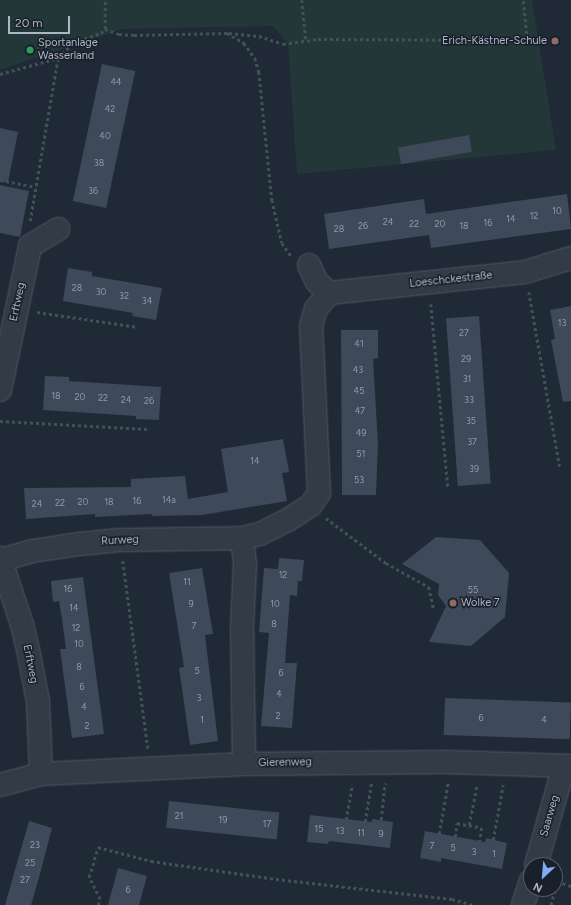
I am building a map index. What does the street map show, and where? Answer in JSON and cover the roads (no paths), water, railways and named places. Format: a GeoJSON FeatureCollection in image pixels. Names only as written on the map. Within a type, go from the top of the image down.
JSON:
{"type":"FeatureCollection","features":[{"type":"Feature","properties":{"kind":"street","name":"Erftweg"},"geometry":{"type":"LineString","coordinates":[[0,390],[30,246],[58,229]]}},
{"type":"Feature","properties":{"kind":"street","name":"Loeschckestraße"},"geometry":{"type":"LineString","coordinates":[[329,293],[526,272],[571,258]]}},
{"type":"Feature","properties":{"kind":"street"},"geometry":{"type":"LineString","coordinates":[[309,265],[317,282],[329,293]]}},
{"type":"Feature","properties":{"kind":"street","name":"Rurweg"},"geometry":{"type":"LineString","coordinates":[[0,559],[33,551],[120,540],[242,538],[275,528],[312,505],[319,493],[312,326],[316,309],[329,293]]}},
{"type":"Feature","properties":{"kind":"street"},"geometry":{"type":"LineString","coordinates":[[242,538],[245,565],[242,628],[244,764]]}},
{"type":"Feature","properties":{"kind":"street","name":"Erftweg"},"geometry":{"type":"LineString","coordinates":[[0,559],[22,624],[38,701],[41,774]]}},
{"type":"Feature","properties":{"kind":"street","name":"Gierenweg"},"geometry":{"type":"LineString","coordinates":[[0,785],[41,774],[244,764],[451,762],[567,766]]}},
{"type":"Feature","properties":{"kind":"street","name":"Saarweg"},"geometry":{"type":"LineString","coordinates":[[539,857],[567,766]]}},
{"type":"Feature","properties":{"kind":"place","name":"Erich-Kästner-Schule"},"geometry":{"type":"Point","coordinates":[555,41]}},
{"type":"Feature","properties":{"kind":"place","name":"Sportanlage Wasserland"},"geometry":{"type":"Point","coordinates":[30,50]}},
{"type":"Feature","properties":{"kind":"place","name":"Wolke 7"},"geometry":{"type":"Point","coordinates":[453,603]}}]}
